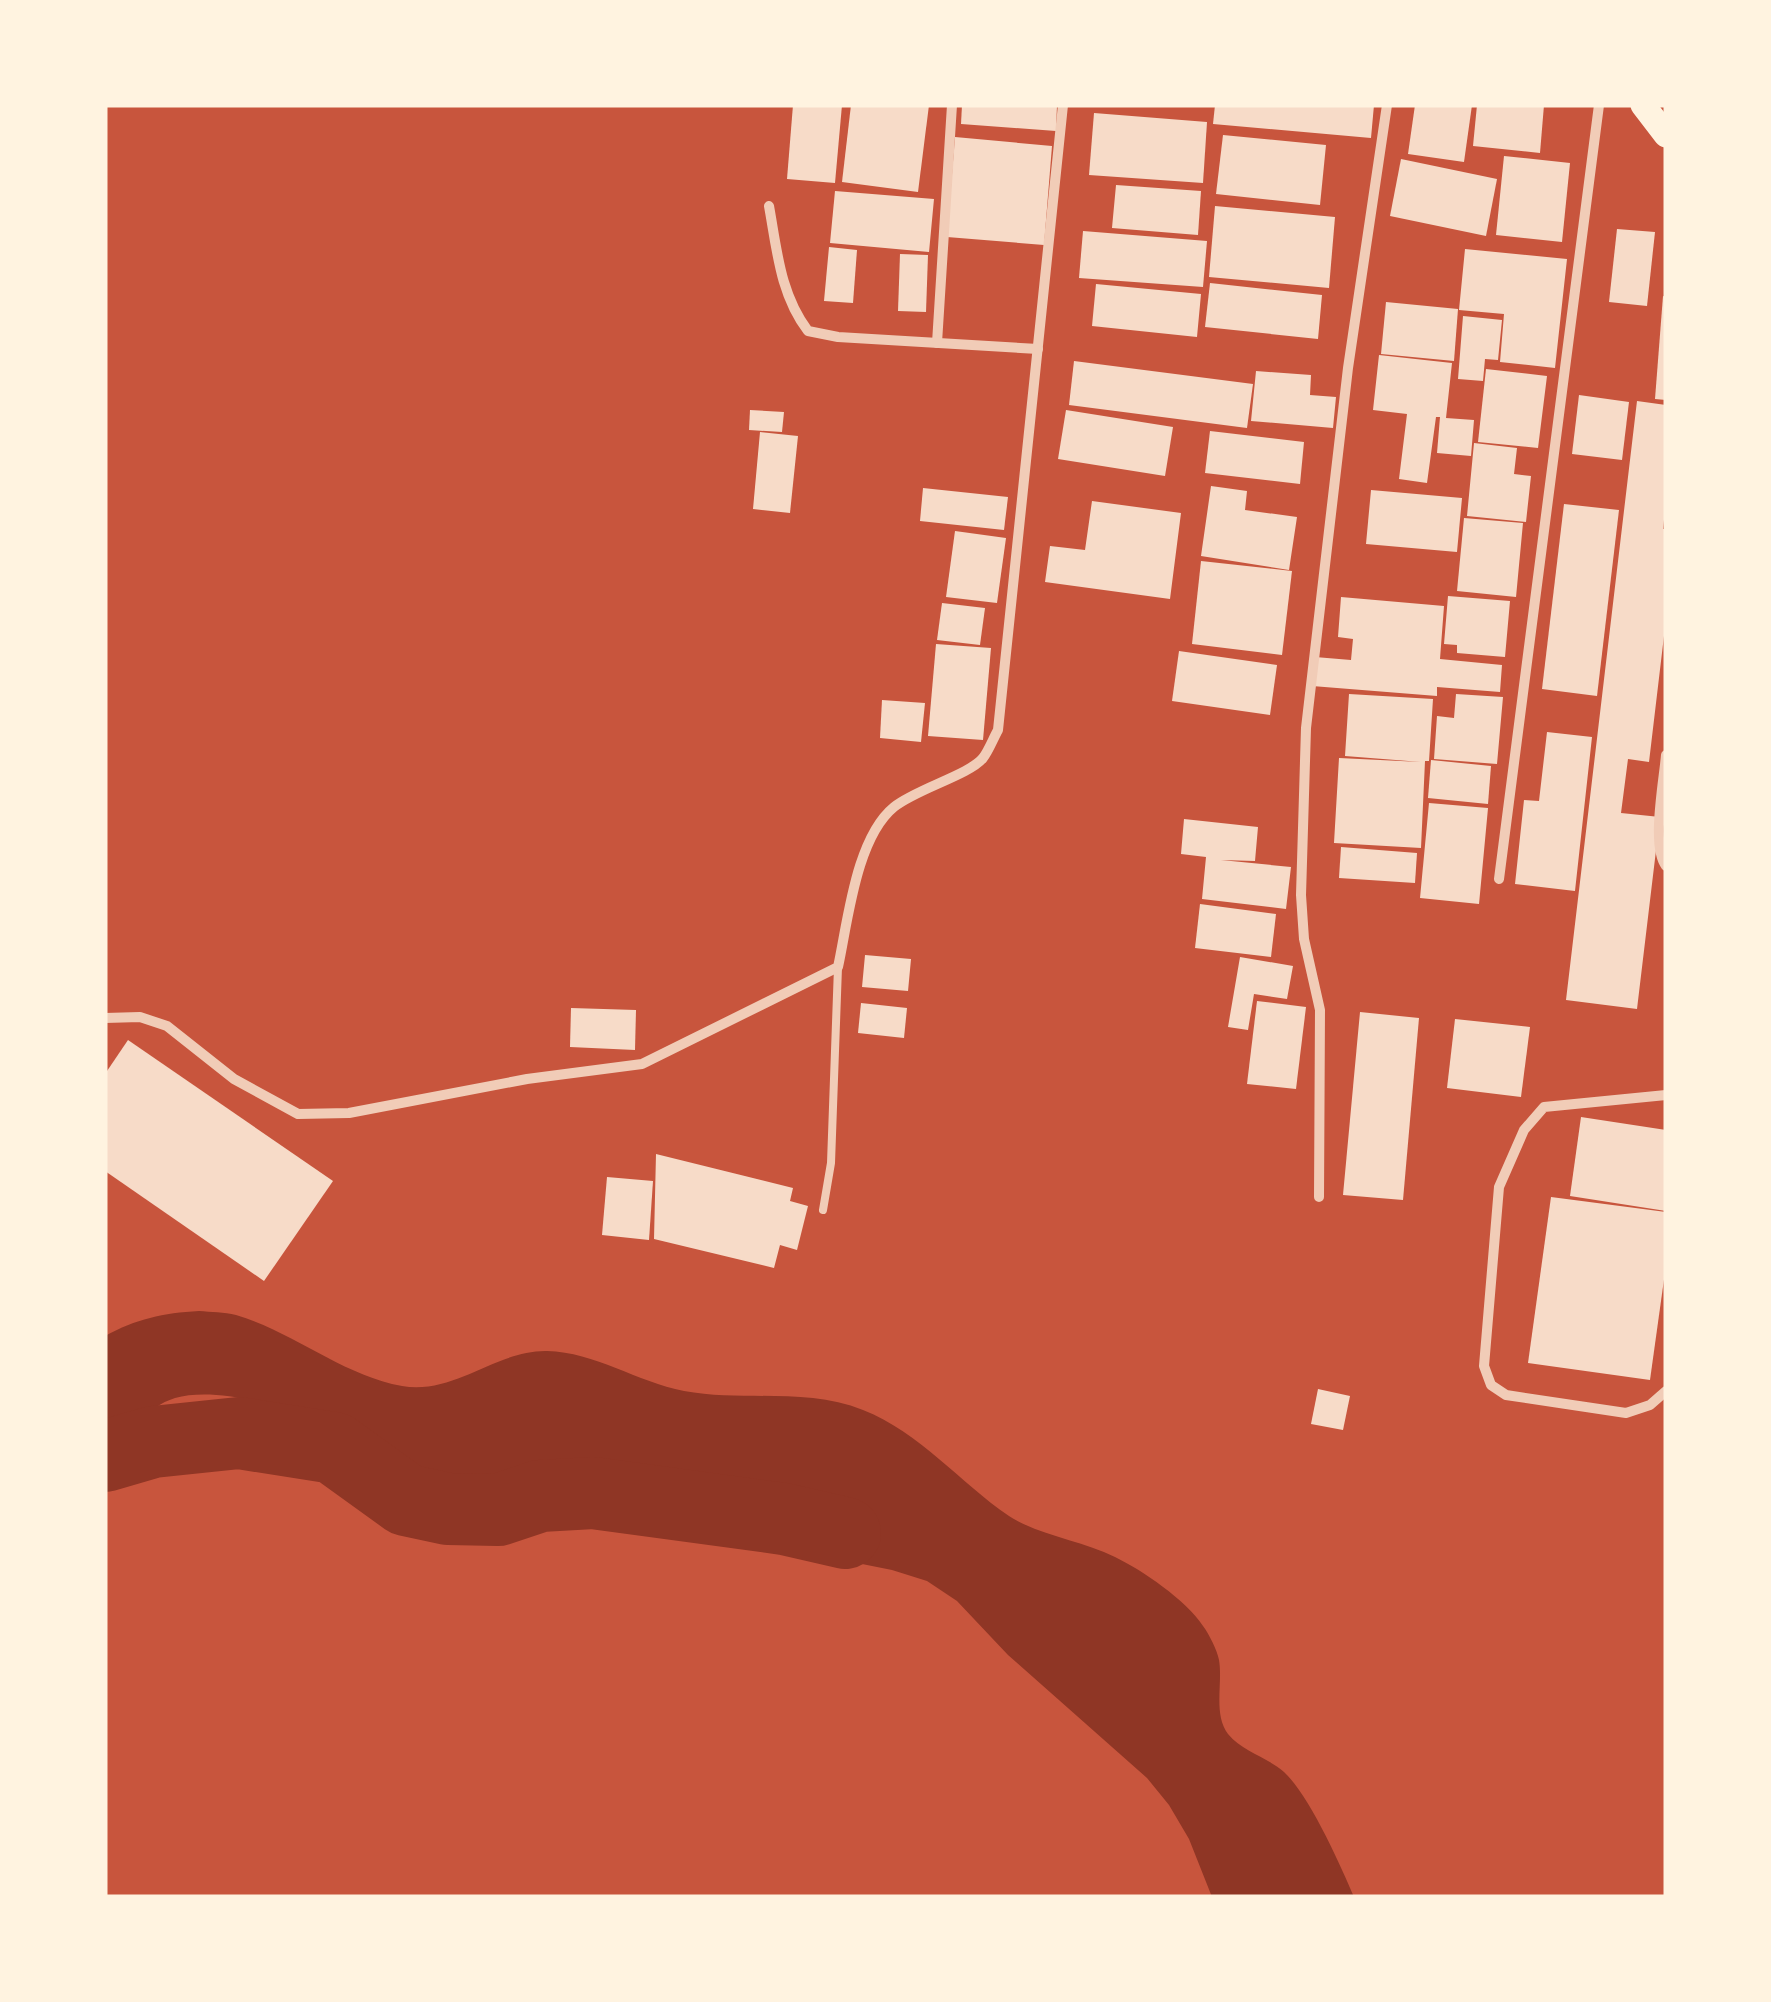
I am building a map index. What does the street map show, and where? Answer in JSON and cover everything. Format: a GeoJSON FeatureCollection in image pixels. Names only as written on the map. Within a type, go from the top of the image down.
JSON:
{"type":"FeatureCollection","features":[{"type":"Feature","properties":{"kind":"main road"},"geometry":{"type":"LineString","coordinates":[[1643,105],[1666,134]]}},
{"type":"Feature","properties":{"kind":"street"},"geometry":{"type":"LineString","coordinates":[[937,343],[952,105]]}},
{"type":"Feature","properties":{"kind":"street"},"geometry":{"type":"LineString","coordinates":[[105,1018],[140,1017],[166,1026],[234,1079],[298,1114],[349,1112],[527,1079],[642,1064],[838,968],[860,868],[877,826],[892,808],[914,794],[981,760],[998,730],[1063,105]]}},
{"type":"Feature","properties":{"kind":"street"},"geometry":{"type":"LineString","coordinates":[[1320,1198],[1320,1010],[1304,940],[1301,895],[1306,728],[1348,368],[1387,105]]}},
{"type":"Feature","properties":{"kind":"street"},"geometry":{"type":"LineString","coordinates":[[1499,880],[1599,105]]}},
{"type":"Feature","properties":{"kind":"street"},"geometry":{"type":"LineString","coordinates":[[769,206],[784,288],[808,331],[838,337],[1038,350]]}},
{"type":"Feature","properties":{"kind":"street"},"geometry":{"type":"LineString","coordinates":[[1666,755],[1659,842],[1666,866]]}},
{"type":"Feature","properties":{"kind":"street"},"geometry":{"type":"LineString","coordinates":[[1666,1094],[1544,1108],[1524,1130],[1499,1186],[1484,1366],[1491,1386],[1506,1395],[1626,1413],[1650,1405],[1666,1391]]}},
{"type":"Feature","properties":{"kind":"lane"},"geometry":{"type":"LineString","coordinates":[[823,1210],[832,1145],[838,968]]}},
{"type":"Feature","properties":{"kind":"shaded area"},"geometry":{"type":"Polygon","coordinates":[[[199,1311],[231,1314],[257,1322],[359,1373],[402,1386],[440,1384],[510,1357],[547,1351],[582,1356],[684,1391],[819,1399],[863,1410],[884,1420],[922,1445],[1009,1516],[1115,1557],[1186,1606],[1205,1629],[1218,1656],[1223,1726],[1241,1745],[1284,1772],[1294,1783],[1323,1831],[1354,1897],[1212,1897],[1189,1839],[1147,1778],[1008,1655],[957,1601],[927,1581],[822,1556],[788,1543],[730,1499],[660,1493],[553,1473],[449,1494],[429,1493],[399,1483],[353,1443],[322,1424],[259,1402],[214,1395],[165,1402],[105,1445],[105,1336],[150,1318],[199,1311]]]}},
{"type":"Feature","properties":{"kind":"building"},"geometry":{"type":"Polygon","coordinates":[[[793,105],[842,105],[835,183],[787,179],[793,105]]]}},
{"type":"Feature","properties":{"kind":"building"},"geometry":{"type":"Polygon","coordinates":[[[851,105],[929,105],[918,192],[842,182],[851,105]]]}},
{"type":"Feature","properties":{"kind":"building"},"geometry":{"type":"Polygon","coordinates":[[[962,105],[1057,105],[1056,131],[961,124],[962,105]]]}},
{"type":"Feature","properties":{"kind":"building"},"geometry":{"type":"Polygon","coordinates":[[[1215,105],[1374,105],[1371,138],[1213,124],[1215,105]]]}},
{"type":"Feature","properties":{"kind":"building"},"geometry":{"type":"Polygon","coordinates":[[[1415,105],[1472,105],[1464,162],[1408,154],[1415,105]]]}},
{"type":"Feature","properties":{"kind":"building"},"geometry":{"type":"Polygon","coordinates":[[[1477,105],[1544,105],[1540,153],[1473,146],[1477,105]]]}},
{"type":"Feature","properties":{"kind":"building"},"geometry":{"type":"Polygon","coordinates":[[[1094,113],[1207,122],[1203,183],[1089,175],[1094,113]]]}},
{"type":"Feature","properties":{"kind":"building"},"geometry":{"type":"Polygon","coordinates":[[[1223,135],[1326,145],[1320,205],[1216,194],[1223,135]]]}},
{"type":"Feature","properties":{"kind":"building"},"geometry":{"type":"Polygon","coordinates":[[[955,137],[1052,146],[1044,245],[947,237],[955,137]]]}},
{"type":"Feature","properties":{"kind":"building"},"geometry":{"type":"Polygon","coordinates":[[[1504,156],[1570,163],[1562,242],[1496,235],[1504,156]]]}},
{"type":"Feature","properties":{"kind":"building"},"geometry":{"type":"Polygon","coordinates":[[[1401,159],[1497,179],[1486,236],[1390,216],[1401,159]]]}},
{"type":"Feature","properties":{"kind":"building"},"geometry":{"type":"Polygon","coordinates":[[[1116,185],[1201,191],[1198,235],[1112,228],[1116,185]]]}},
{"type":"Feature","properties":{"kind":"building"},"geometry":{"type":"Polygon","coordinates":[[[835,191],[934,199],[929,252],[830,243],[835,191]]]}},
{"type":"Feature","properties":{"kind":"building"},"geometry":{"type":"Polygon","coordinates":[[[1215,206],[1335,217],[1329,288],[1209,277],[1215,206]]]}},
{"type":"Feature","properties":{"kind":"building"},"geometry":{"type":"Polygon","coordinates":[[[1617,229],[1655,232],[1647,306],[1609,302],[1617,229]]]}},
{"type":"Feature","properties":{"kind":"building"},"geometry":{"type":"Polygon","coordinates":[[[1083,231],[1207,241],[1203,287],[1079,278],[1083,231]]]}},
{"type":"Feature","properties":{"kind":"building"},"geometry":{"type":"Polygon","coordinates":[[[829,247],[857,250],[853,303],[824,301],[829,247]]]}},
{"type":"Feature","properties":{"kind":"building"},"geometry":{"type":"Polygon","coordinates":[[[1465,249],[1567,259],[1555,368],[1500,362],[1504,314],[1459,310],[1465,249]]]}},
{"type":"Feature","properties":{"kind":"building"},"geometry":{"type":"Polygon","coordinates":[[[900,254],[928,255],[926,312],[898,311],[900,254]]]}},
{"type":"Feature","properties":{"kind":"building"},"geometry":{"type":"Polygon","coordinates":[[[1210,283],[1322,295],[1318,339],[1205,327],[1210,283]]]}},
{"type":"Feature","properties":{"kind":"building"},"geometry":{"type":"Polygon","coordinates":[[[1096,284],[1201,294],[1197,337],[1092,326],[1096,284]]]}},
{"type":"Feature","properties":{"kind":"building"},"geometry":{"type":"Polygon","coordinates":[[[1663,296],[1666,297],[1666,400],[1655,399],[1663,296]]]}},
{"type":"Feature","properties":{"kind":"building"},"geometry":{"type":"Polygon","coordinates":[[[1386,302],[1458,309],[1454,361],[1381,354],[1386,302]]]}},
{"type":"Feature","properties":{"kind":"building"},"geometry":{"type":"Polygon","coordinates":[[[1463,316],[1502,320],[1498,360],[1485,359],[1483,381],[1458,379],[1463,316]]]}},
{"type":"Feature","properties":{"kind":"building"},"geometry":{"type":"Polygon","coordinates":[[[1379,355],[1452,363],[1446,418],[1474,420],[1471,456],[1437,453],[1440,417],[1436,417],[1427,483],[1399,479],[1407,414],[1373,410],[1379,355]]]}},
{"type":"Feature","properties":{"kind":"building"},"geometry":{"type":"Polygon","coordinates":[[[1074,361],[1253,384],[1247,428],[1069,405],[1074,361]]]}},
{"type":"Feature","properties":{"kind":"building"},"geometry":{"type":"Polygon","coordinates":[[[1486,369],[1547,376],[1538,448],[1478,442],[1486,369]]]}},
{"type":"Feature","properties":{"kind":"building"},"geometry":{"type":"Polygon","coordinates":[[[1256,371],[1311,375],[1310,395],[1336,397],[1333,428],[1251,421],[1256,371]]]}},
{"type":"Feature","properties":{"kind":"building"},"geometry":{"type":"Polygon","coordinates":[[[1579,395],[1629,402],[1622,460],[1572,454],[1579,395]]]}},
{"type":"Feature","properties":{"kind":"building"},"geometry":{"type":"Polygon","coordinates":[[[1637,401],[1666,405],[1666,619],[1649,762],[1628,759],[1621,813],[1660,817],[1637,1009],[1566,1000],[1637,401]]]}},
{"type":"Feature","properties":{"kind":"building"},"geometry":{"type":"Polygon","coordinates":[[[750,410],[784,412],[782,432],[749,430],[750,410]]]}},
{"type":"Feature","properties":{"kind":"building"},"geometry":{"type":"Polygon","coordinates":[[[1066,410],[1173,427],[1165,476],[1058,459],[1066,410]]]}},
{"type":"Feature","properties":{"kind":"building"},"geometry":{"type":"Polygon","coordinates":[[[1210,431],[1304,442],[1300,484],[1205,473],[1210,431]]]}},
{"type":"Feature","properties":{"kind":"building"},"geometry":{"type":"Polygon","coordinates":[[[760,432],[798,436],[790,513],[753,509],[760,432]]]}},
{"type":"Feature","properties":{"kind":"building"},"geometry":{"type":"Polygon","coordinates":[[[1474,443],[1517,448],[1514,474],[1531,476],[1526,522],[1467,516],[1474,443]]]}},
{"type":"Feature","properties":{"kind":"building"},"geometry":{"type":"Polygon","coordinates":[[[1211,486],[1247,491],[1245,510],[1297,517],[1289,570],[1201,556],[1211,486]]]}},
{"type":"Feature","properties":{"kind":"building"},"geometry":{"type":"Polygon","coordinates":[[[923,488],[1008,497],[1004,530],[920,521],[923,488]]]}},
{"type":"Feature","properties":{"kind":"building"},"geometry":{"type":"Polygon","coordinates":[[[1371,490],[1462,498],[1457,552],[1366,544],[1371,490]]]}},
{"type":"Feature","properties":{"kind":"building"},"geometry":{"type":"Polygon","coordinates":[[[1092,501],[1181,513],[1170,599],[1045,582],[1050,546],[1085,550],[1092,501]]]}},
{"type":"Feature","properties":{"kind":"building"},"geometry":{"type":"Polygon","coordinates":[[[1564,504],[1619,510],[1597,696],[1542,689],[1564,504]]]}},
{"type":"Feature","properties":{"kind":"building"},"geometry":{"type":"Polygon","coordinates":[[[1464,518],[1523,523],[1516,597],[1457,591],[1464,518]]]}},
{"type":"Feature","properties":{"kind":"building"},"geometry":{"type":"Polygon","coordinates":[[[955,531],[1006,538],[997,603],[946,597],[955,531]]]}},
{"type":"Feature","properties":{"kind":"building"},"geometry":{"type":"Polygon","coordinates":[[[1201,561],[1292,571],[1282,655],[1192,644],[1201,561]]]}},
{"type":"Feature","properties":{"kind":"building"},"geometry":{"type":"Polygon","coordinates":[[[1448,596],[1510,601],[1505,657],[1457,653],[1457,645],[1444,644],[1448,596]]]}},
{"type":"Feature","properties":{"kind":"building"},"geometry":{"type":"Polygon","coordinates":[[[1341,597],[1444,606],[1440,659],[1502,665],[1500,692],[1437,687],[1437,696],[1312,686],[1315,657],[1351,660],[1353,639],[1338,637],[1341,597]]]}},
{"type":"Feature","properties":{"kind":"building"},"geometry":{"type":"Polygon","coordinates":[[[942,603],[985,608],[980,645],[937,640],[942,603]]]}},
{"type":"Feature","properties":{"kind":"building"},"geometry":{"type":"Polygon","coordinates":[[[936,644],[991,648],[983,740],[928,736],[936,644]]]}},
{"type":"Feature","properties":{"kind":"building"},"geometry":{"type":"Polygon","coordinates":[[[1179,651],[1277,665],[1270,715],[1172,701],[1179,651]]]}},
{"type":"Feature","properties":{"kind":"building"},"geometry":{"type":"Polygon","coordinates":[[[1349,694],[1433,699],[1421,848],[1334,843],[1339,758],[1421,762],[1345,756],[1349,694]]]}},
{"type":"Feature","properties":{"kind":"building"},"geometry":{"type":"Polygon","coordinates":[[[1456,694],[1503,697],[1497,764],[1434,759],[1437,716],[1454,718],[1456,694]]]}},
{"type":"Feature","properties":{"kind":"building"},"geometry":{"type":"Polygon","coordinates":[[[882,700],[925,703],[921,742],[880,738],[882,700]]]}},
{"type":"Feature","properties":{"kind":"building"},"geometry":{"type":"Polygon","coordinates":[[[1547,732],[1592,737],[1575,891],[1515,884],[1524,800],[1539,801],[1547,732]]]}},
{"type":"Feature","properties":{"kind":"building"},"geometry":{"type":"Polygon","coordinates":[[[1431,760],[1491,766],[1488,804],[1428,798],[1431,760]]]}},
{"type":"Feature","properties":{"kind":"building"},"geometry":{"type":"Polygon","coordinates":[[[1429,803],[1488,808],[1479,904],[1420,898],[1429,803]]]}},
{"type":"Feature","properties":{"kind":"building"},"geometry":{"type":"Polygon","coordinates":[[[1184,819],[1258,827],[1255,861],[1221,860],[1291,867],[1286,909],[1202,899],[1206,857],[1181,854],[1184,819]]]}},
{"type":"Feature","properties":{"kind":"building"},"geometry":{"type":"Polygon","coordinates":[[[1341,847],[1417,853],[1415,883],[1339,878],[1341,847]]]}},
{"type":"Feature","properties":{"kind":"building"},"geometry":{"type":"Polygon","coordinates":[[[1200,904],[1276,914],[1271,957],[1195,948],[1200,904]]]}},
{"type":"Feature","properties":{"kind":"building"},"geometry":{"type":"Polygon","coordinates":[[[865,955],[911,959],[908,991],[862,987],[865,955]]]}},
{"type":"Feature","properties":{"kind":"building"},"geometry":{"type":"Polygon","coordinates":[[[1240,957],[1293,966],[1287,999],[1254,994],[1248,1030],[1228,1027],[1240,957]]]}},
{"type":"Feature","properties":{"kind":"building"},"geometry":{"type":"Polygon","coordinates":[[[1257,1001],[1306,1007],[1296,1089],[1247,1084],[1257,1001]]]}},
{"type":"Feature","properties":{"kind":"building"},"geometry":{"type":"Polygon","coordinates":[[[861,1003],[907,1008],[904,1038],[858,1033],[861,1003]]]}},
{"type":"Feature","properties":{"kind":"building"},"geometry":{"type":"Polygon","coordinates":[[[571,1008],[636,1010],[635,1050],[570,1047],[571,1008]]]}},
{"type":"Feature","properties":{"kind":"building"},"geometry":{"type":"Polygon","coordinates":[[[1360,1012],[1419,1018],[1403,1200],[1343,1195],[1360,1012]]]}},
{"type":"Feature","properties":{"kind":"building"},"geometry":{"type":"Polygon","coordinates":[[[1455,1019],[1530,1027],[1521,1097],[1447,1088],[1455,1019]]]}},
{"type":"Feature","properties":{"kind":"building"},"geometry":{"type":"Polygon","coordinates":[[[128,1040],[333,1181],[264,1281],[105,1171],[105,1074],[128,1040]]]}},
{"type":"Feature","properties":{"kind":"building"},"geometry":{"type":"Polygon","coordinates":[[[1581,1117],[1666,1130],[1666,1211],[1570,1196],[1581,1117]]]}},
{"type":"Feature","properties":{"kind":"building"},"geometry":{"type":"Polygon","coordinates":[[[656,1154],[793,1188],[790,1201],[808,1206],[797,1250],[780,1245],[774,1268],[654,1239],[656,1154]]]}},
{"type":"Feature","properties":{"kind":"building"},"geometry":{"type":"Polygon","coordinates":[[[607,1177],[653,1181],[649,1240],[602,1235],[607,1177]]]}},
{"type":"Feature","properties":{"kind":"building"},"geometry":{"type":"Polygon","coordinates":[[[1551,1197],[1666,1212],[1666,1265],[1650,1380],[1528,1363],[1551,1197]]]}},
{"type":"Feature","properties":{"kind":"building"},"geometry":{"type":"Polygon","coordinates":[[[1318,1389],[1350,1396],[1343,1430],[1311,1424],[1318,1389]]]}},
{"type":"Feature","properties":{"kind":"waterway"},"geometry":{"type":"LineString","coordinates":[[105,1456],[153,1442],[239,1433],[334,1448],[406,1500],[448,1509],[498,1510],[540,1496],[593,1493],[784,1519],[845,1533]]}}]}
